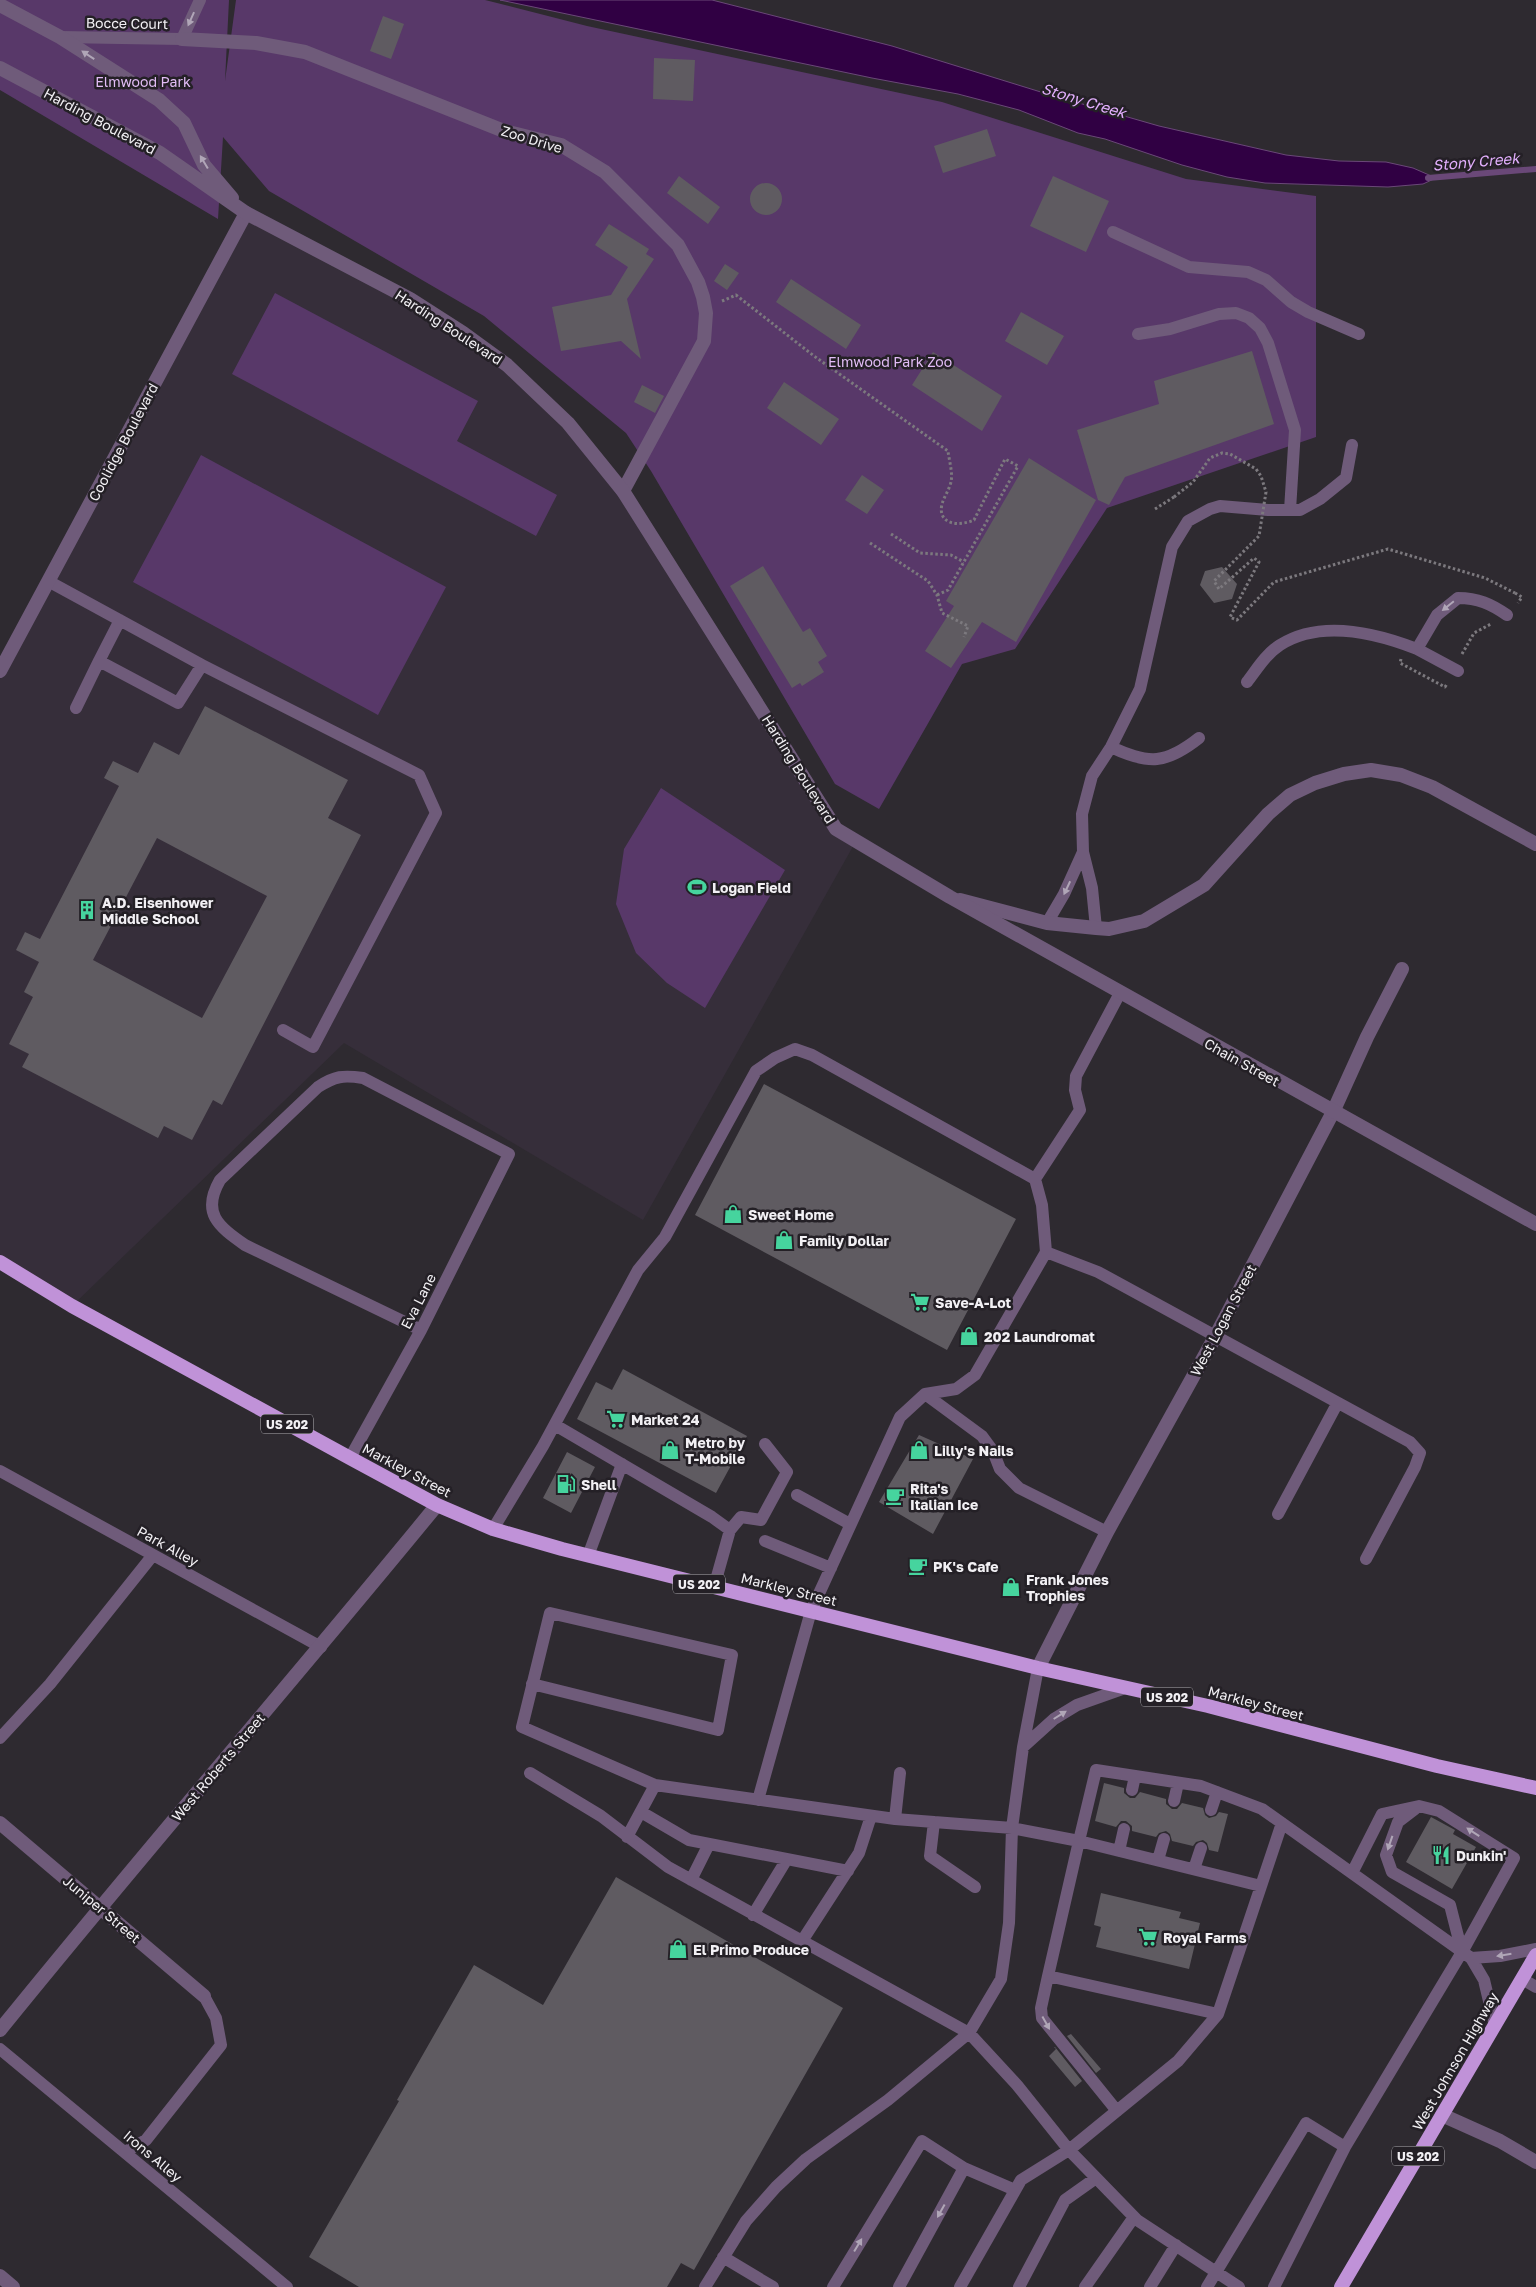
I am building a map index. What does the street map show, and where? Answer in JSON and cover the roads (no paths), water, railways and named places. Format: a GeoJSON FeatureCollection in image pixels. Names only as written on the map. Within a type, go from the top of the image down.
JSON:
{"type":"FeatureCollection","features":[{"type":"Feature","properties":{"kind":"highway","name":"Markley Street"},"geometry":{"type":"LineString","coordinates":[[0,1262],[72,1306],[350,1458],[437,1505],[493,1529],[588,1556],[1038,1668],[1208,1706],[1437,1766],[1536,1788]]}},
{"type":"Feature","properties":{"kind":"highway","name":"West Johnson Highway"},"geometry":{"type":"LineString","coordinates":[[1341,2287],[1536,1955]]}},
{"type":"Feature","properties":{"kind":"street","name":"Harding Boulevard"},"geometry":{"type":"LineString","coordinates":[[0,5],[60,36],[159,100],[184,123],[204,165],[246,213]]}},
{"type":"Feature","properties":{"kind":"street","name":"Zoo Drive"},"geometry":{"type":"LineString","coordinates":[[182,39],[256,43],[305,52],[504,131],[561,145],[605,172],[678,245],[698,282],[705,309],[704,342],[623,491]]}},
{"type":"Feature","properties":{"kind":"street","name":"Harding Boulevard"},"geometry":{"type":"LineString","coordinates":[[0,68],[160,153],[246,213],[410,299],[507,364],[568,423],[623,491],[836,828],[950,898],[1046,923],[1110,929],[1144,921],[1204,885],[1268,814],[1290,795],[1315,783],[1344,774],[1371,770],[1401,775],[1432,787],[1536,844]]}},
{"type":"Feature","properties":{"kind":"street","name":"Coolidge Boulevard"},"geometry":{"type":"LineString","coordinates":[[1,669],[246,213]]}},
{"type":"Feature","properties":{"kind":"street","name":"Chain Street"},"geometry":{"type":"LineString","coordinates":[[950,898],[1536,1224]]}},
{"type":"Feature","properties":{"kind":"street","name":"West Logan Street"},"geometry":{"type":"LineString","coordinates":[[1038,1668],[1107,1532],[1215,1337],[1333,1112],[1367,1036],[1402,969]]}},
{"type":"Feature","properties":{"kind":"street","name":"West Roberts Street"},"geometry":{"type":"LineString","coordinates":[[0,2030],[100,1906],[321,1647],[437,1505]]}},
{"type":"Feature","properties":{"kind":"street","name":"Juniper Street"},"geometry":{"type":"LineString","coordinates":[[0,1823],[204,1996]]}},
{"type":"Feature","properties":{"kind":"street"},"geometry":{"type":"LineString","coordinates":[[1442,2115],[1500,2141],[1536,2162]]}},
{"type":"Feature","properties":{"kind":"street"},"geometry":{"type":"LineString","coordinates":[[0,2276],[13,2287]]}},
{"type":"Feature","properties":{"kind":"lane","name":"Bocce Court"},"geometry":{"type":"LineString","coordinates":[[60,36],[182,39],[200,0]]}},
{"type":"Feature","properties":{"kind":"lane"},"geometry":{"type":"LineString","coordinates":[[1113,232],[1189,266],[1248,272],[1266,280],[1291,302],[1308,312],[1359,334]]}},
{"type":"Feature","properties":{"kind":"lane"},"geometry":{"type":"LineString","coordinates":[[1138,334],[1170,329],[1219,314],[1236,313],[1249,318],[1260,328],[1268,343],[1295,430],[1290,510]]}},
{"type":"Feature","properties":{"kind":"lane"},"geometry":{"type":"LineString","coordinates":[[1096,928],[1092,888],[1083,852],[1082,814],[1092,776],[1111,747],[1140,689],[1172,547],[1188,521],[1220,506],[1300,510],[1320,499],[1346,478],[1352,445]]}},
{"type":"Feature","properties":{"kind":"lane"},"geometry":{"type":"LineString","coordinates":[[48,581],[202,664],[418,775],[436,813],[313,1047],[283,1030]]}},
{"type":"Feature","properties":{"kind":"lane"},"geometry":{"type":"LineString","coordinates":[[1417,649],[1437,616],[1458,598],[1475,598],[1508,614]]}},
{"type":"Feature","properties":{"kind":"lane"},"geometry":{"type":"LineString","coordinates":[[76,708],[120,620]]}},
{"type":"Feature","properties":{"kind":"lane"},"geometry":{"type":"LineString","coordinates":[[1246,682],[1264,658],[1281,645],[1303,636],[1329,632],[1353,632],[1401,643],[1417,649],[1456,670]]}},
{"type":"Feature","properties":{"kind":"lane"},"geometry":{"type":"LineString","coordinates":[[100,661],[178,703],[202,664]]}},
{"type":"Feature","properties":{"kind":"lane"},"geometry":{"type":"LineString","coordinates":[[1111,747],[1130,756],[1164,759],[1184,751],[1199,738]]}},
{"type":"Feature","properties":{"kind":"lane"},"geometry":{"type":"LineString","coordinates":[[1046,923],[1064,894],[1083,852]]}},
{"type":"Feature","properties":{"kind":"lane"},"geometry":{"type":"LineString","coordinates":[[1035,1179],[1080,1110],[1075,1090],[1076,1076],[1120,993]]}},
{"type":"Feature","properties":{"kind":"lane"},"geometry":{"type":"LineString","coordinates":[[493,1529],[555,1425],[638,1270],[665,1237],[756,1072],[775,1058],[795,1049],[812,1055],[1035,1179],[1042,1204],[1046,1252],[975,1375],[956,1389],[925,1394],[900,1417],[811,1611],[758,1800]]}},
{"type":"Feature","properties":{"kind":"lane","name":"Eva Lane"},"geometry":{"type":"LineString","coordinates":[[350,1458],[421,1330],[509,1154],[363,1078],[340,1076],[333,1078],[318,1087],[220,1180],[212,1194],[211,1206],[217,1220],[228,1233],[245,1245],[421,1330]]}},
{"type":"Feature","properties":{"kind":"lane"},"geometry":{"type":"LineString","coordinates":[[1046,1252],[1098,1272],[1337,1404],[1410,1442],[1420,1453],[1416,1467],[1366,1559]]}},
{"type":"Feature","properties":{"kind":"lane"},"geometry":{"type":"LineString","coordinates":[[925,1394],[982,1436],[993,1452],[1000,1469],[1020,1488],[1107,1532]]}},
{"type":"Feature","properties":{"kind":"lane"},"geometry":{"type":"LineString","coordinates":[[1278,1514],[1337,1404]]}},
{"type":"Feature","properties":{"kind":"lane"},"geometry":{"type":"LineString","coordinates":[[555,1425],[730,1530]]}},
{"type":"Feature","properties":{"kind":"lane"},"geometry":{"type":"LineString","coordinates":[[714,1587],[730,1530],[741,1517],[761,1520],[787,1472],[765,1444]]}},
{"type":"Feature","properties":{"kind":"lane"},"geometry":{"type":"LineString","coordinates":[[588,1556],[622,1464]]}},
{"type":"Feature","properties":{"kind":"lane","name":"Park Alley"},"geometry":{"type":"LineString","coordinates":[[0,1471],[321,1647]]}},
{"type":"Feature","properties":{"kind":"lane"},"geometry":{"type":"LineString","coordinates":[[797,1495],[850,1524]]}},
{"type":"Feature","properties":{"kind":"lane"},"geometry":{"type":"LineString","coordinates":[[766,1542],[831,1568]]}},
{"type":"Feature","properties":{"kind":"lane"},"geometry":{"type":"LineString","coordinates":[[0,1738],[50,1684],[153,1554]]}},
{"type":"Feature","properties":{"kind":"lane"},"geometry":{"type":"LineString","coordinates":[[532,1684],[718,1730],[732,1655],[550,1613],[532,1684],[522,1727],[655,1785],[895,1819],[1012,1828],[1079,1841],[1261,1886]]}},
{"type":"Feature","properties":{"kind":"lane"},"geometry":{"type":"LineString","coordinates":[[705,2287],[746,2221],[776,2187],[806,2159],[888,2100],[969,2033],[1000,1979],[1009,1923],[1012,1828],[1022,1747],[1038,1668]]}},
{"type":"Feature","properties":{"kind":"lane"},"geometry":{"type":"LineString","coordinates":[[1022,1747],[1054,1719],[1077,1705],[1125,1688]]}},
{"type":"Feature","properties":{"kind":"lane"},"geometry":{"type":"LineString","coordinates":[[1117,2111],[1042,2018],[1048,1976],[1096,1770],[1201,1786],[1262,1809],[1466,1955],[1500,1956],[1536,1949]]}},
{"type":"Feature","properties":{"kind":"lane"},"geometry":{"type":"LineString","coordinates":[[530,1773],[601,1816],[668,1867],[969,2033],[1017,2085],[1069,2150],[1134,2217],[1239,2287]]}},
{"type":"Feature","properties":{"kind":"lane"},"geometry":{"type":"LineString","coordinates":[[895,1819],[900,1773]]}},
{"type":"Feature","properties":{"kind":"lane"},"geometry":{"type":"LineString","coordinates":[[1132,1790],[1135,1776]]}},
{"type":"Feature","properties":{"kind":"lane"},"geometry":{"type":"LineString","coordinates":[[1174,1801],[1178,1782]]}},
{"type":"Feature","properties":{"kind":"lane"},"geometry":{"type":"LineString","coordinates":[[628,1837],[655,1785]]}},
{"type":"Feature","properties":{"kind":"lane"},"geometry":{"type":"LineString","coordinates":[[1211,1810],[1217,1792]]}},
{"type":"Feature","properties":{"kind":"lane"},"geometry":{"type":"LineString","coordinates":[[1274,2287],[1344,2147],[1466,1955],[1514,1858],[1439,1811],[1419,1806],[1382,1814],[1352,1873]]}},
{"type":"Feature","properties":{"kind":"lane"},"geometry":{"type":"LineString","coordinates":[[1419,1806],[1398,1822],[1386,1855],[1392,1872],[1450,1905],[1466,1955],[1484,1980],[1495,2026]]}},
{"type":"Feature","properties":{"kind":"lane"},"geometry":{"type":"LineString","coordinates":[[641,1812],[688,1840],[848,1871]]}},
{"type":"Feature","properties":{"kind":"lane"},"geometry":{"type":"LineString","coordinates":[[802,1941],[859,1853],[871,1816]]}},
{"type":"Feature","properties":{"kind":"lane"},"geometry":{"type":"LineString","coordinates":[[934,1822],[930,1856],[975,1887]]}},
{"type":"Feature","properties":{"kind":"lane"},"geometry":{"type":"LineString","coordinates":[[960,2287],[1020,2180],[1069,2150],[1178,2061],[1218,2014],[1282,1823]]}},
{"type":"Feature","properties":{"kind":"lane"},"geometry":{"type":"LineString","coordinates":[[1119,1851],[1124,1829]]}},
{"type":"Feature","properties":{"kind":"lane"},"geometry":{"type":"LineString","coordinates":[[1158,1860],[1164,1839]]}},
{"type":"Feature","properties":{"kind":"lane"},"geometry":{"type":"LineString","coordinates":[[691,1880],[709,1844]]}},
{"type":"Feature","properties":{"kind":"lane"},"geometry":{"type":"LineString","coordinates":[[1194,1869],[1201,1848]]}},
{"type":"Feature","properties":{"kind":"lane"},"geometry":{"type":"LineString","coordinates":[[753,1915],[787,1859]]}},
{"type":"Feature","properties":{"kind":"lane"},"geometry":{"type":"LineString","coordinates":[[1048,1976],[1218,2014]]}},
{"type":"Feature","properties":{"kind":"lane"},"geometry":{"type":"LineString","coordinates":[[1522,1979],[1536,1987]]}},
{"type":"Feature","properties":{"kind":"lane"},"geometry":{"type":"LineString","coordinates":[[124,2152],[146,2140],[221,2045],[216,2018],[204,1996]]}},
{"type":"Feature","properties":{"kind":"lane","name":"Irons Alley"},"geometry":{"type":"LineString","coordinates":[[0,2049],[287,2287]]}},
{"type":"Feature","properties":{"kind":"lane"},"geometry":{"type":"LineString","coordinates":[[1207,2287],[1306,2123],[1344,2147]]}},
{"type":"Feature","properties":{"kind":"lane"},"geometry":{"type":"LineString","coordinates":[[832,2287],[922,2141],[964,2168],[1015,2190]]}},
{"type":"Feature","properties":{"kind":"lane"},"geometry":{"type":"LineString","coordinates":[[899,2287],[964,2168]]}},
{"type":"Feature","properties":{"kind":"lane"},"geometry":{"type":"LineString","coordinates":[[1019,2287],[1065,2200],[1096,2178]]}},
{"type":"Feature","properties":{"kind":"lane"},"geometry":{"type":"LineString","coordinates":[[1085,2287],[1134,2217]]}},
{"type":"Feature","properties":{"kind":"lane"},"geometry":{"type":"LineString","coordinates":[[1150,2287],[1176,2245]]}},
{"type":"Feature","properties":{"kind":"lane"},"geometry":{"type":"LineString","coordinates":[[724,2258],[773,2287]]}},
{"type":"Feature","properties":{"kind":"waterway","name":"Stony Creek"},"geometry":{"type":"LineString","coordinates":[[1428,178],[1536,169]]}},
{"type":"Feature","properties":{"kind":"place","name":"Logan Field"},"geometry":{"type":"Point","coordinates":[697,887]}},
{"type":"Feature","properties":{"kind":"place","name":"A.D. Eisenhower Middle School"},"geometry":{"type":"Point","coordinates":[87,910]}},
{"type":"Feature","properties":{"kind":"place","name":"Sweet Home"},"geometry":{"type":"Point","coordinates":[733,1214]}},
{"type":"Feature","properties":{"kind":"place","name":"Family Dollar"},"geometry":{"type":"Point","coordinates":[784,1240]}},
{"type":"Feature","properties":{"kind":"place","name":"Save-A-Lot"},"geometry":{"type":"Point","coordinates":[920,1302]}},
{"type":"Feature","properties":{"kind":"place","name":"202 Laundromat"},"geometry":{"type":"Point","coordinates":[969,1336]}},
{"type":"Feature","properties":{"kind":"place","name":"Market 24"},"geometry":{"type":"Point","coordinates":[616,1419]}},
{"type":"Feature","properties":{"kind":"place","name":"Metro by T-Mobile"},"geometry":{"type":"Point","coordinates":[670,1450]}},
{"type":"Feature","properties":{"kind":"place","name":"Lilly's Nails"},"geometry":{"type":"Point","coordinates":[919,1450]}},
{"type":"Feature","properties":{"kind":"place","name":"Shell"},"geometry":{"type":"Point","coordinates":[566,1484]}},
{"type":"Feature","properties":{"kind":"place","name":"Rita's Italian Ice"},"geometry":{"type":"Point","coordinates":[895,1496]}},
{"type":"Feature","properties":{"kind":"place","name":"PK's Cafe"},"geometry":{"type":"Point","coordinates":[918,1566]}},
{"type":"Feature","properties":{"kind":"place","name":"Frank Jones Trophies"},"geometry":{"type":"Point","coordinates":[1011,1587]}},
{"type":"Feature","properties":{"kind":"place","name":"Dunkin'"},"geometry":{"type":"Point","coordinates":[1441,1855]}},
{"type":"Feature","properties":{"kind":"place","name":"Royal Farms"},"geometry":{"type":"Point","coordinates":[1148,1937]}},
{"type":"Feature","properties":{"kind":"place","name":"El Primo Produce"},"geometry":{"type":"Point","coordinates":[678,1949]}},
{"type":"Feature","properties":{"kind":"park label","name":"Elmwood Park"},"geometry":{"type":"Point","coordinates":[143,81]}},
{"type":"Feature","properties":{"kind":"park label","name":"Elmwood Park Zoo"},"geometry":{"type":"Point","coordinates":[890,361]}}]}
